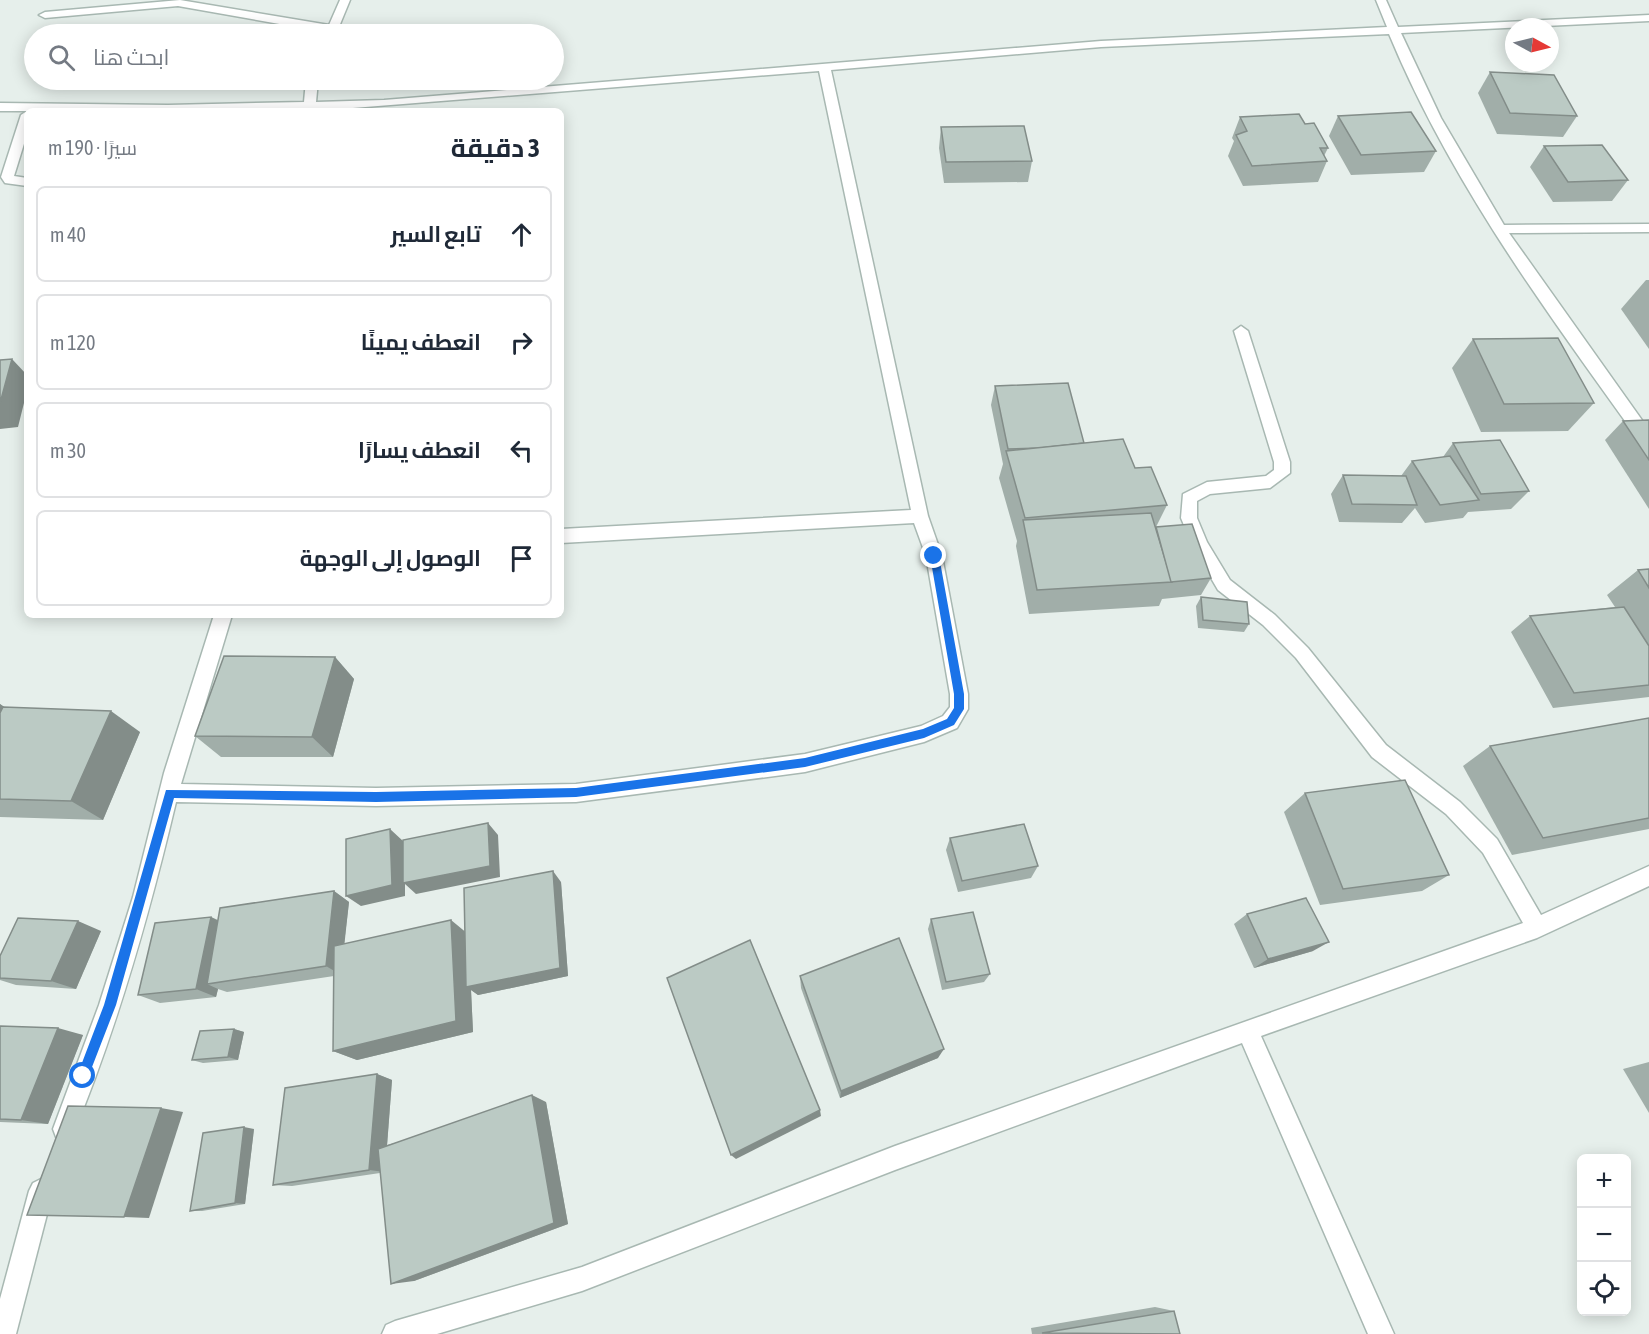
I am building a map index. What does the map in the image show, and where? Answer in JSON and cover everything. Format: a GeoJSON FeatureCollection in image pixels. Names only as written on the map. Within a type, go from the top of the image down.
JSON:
{"type":"FeatureCollection","features":[{"type":"Feature","properties":{"kind":"street"},"geometry":{"type":"LineString","coordinates":[[335,24],[345,0]]}},
{"type":"Feature","properties":{"kind":"street"},"geometry":{"type":"LineString","coordinates":[[1381,0],[1393,31],[1459,166],[1502,229],[1540,291],[1649,442]]}},
{"type":"Feature","properties":{"kind":"street"},"geometry":{"type":"LineString","coordinates":[[45,15],[119,3],[178,3],[290,24]]}},
{"type":"Feature","properties":{"kind":"street"},"geometry":{"type":"LineString","coordinates":[[564,90],[1101,45],[1649,18]]}},
{"type":"Feature","properties":{"kind":"street"},"geometry":{"type":"LineString","coordinates":[[170,793],[376,797],[576,793],[805,763],[937,729],[950,722],[959,709],[959,694],[934,556],[920,516],[824,67]]}},
{"type":"Feature","properties":{"kind":"street"},"geometry":{"type":"LineString","coordinates":[[309,108],[311,90]]}},
{"type":"Feature","properties":{"kind":"street"},"geometry":{"type":"LineString","coordinates":[[325,108],[563,90]]}},
{"type":"Feature","properties":{"kind":"street"},"geometry":{"type":"LineString","coordinates":[[0,107],[24,110]]}},
{"type":"Feature","properties":{"kind":"street"},"geometry":{"type":"LineString","coordinates":[[24,124],[7,177],[10,180],[24,182]]}},
{"type":"Feature","properties":{"kind":"street"},"geometry":{"type":"LineString","coordinates":[[1502,229],[1649,228]]}},
{"type":"Feature","properties":{"kind":"street"},"geometry":{"type":"LineString","coordinates":[[1241,331],[1282,462],[1282,473],[1269,482],[1207,488],[1189,498],[1189,518],[1200,544],[1224,585],[1269,620],[1302,653],[1378,751],[1453,808],[1490,846],[1537,928]]}},
{"type":"Feature","properties":{"kind":"street"},"geometry":{"type":"LineString","coordinates":[[564,536],[920,516]]}},
{"type":"Feature","properties":{"kind":"street"},"geometry":{"type":"LineString","coordinates":[[55,1152],[110,1005],[222,618]]}},
{"type":"Feature","properties":{"kind":"street"},"geometry":{"type":"LineString","coordinates":[[395,1334],[582,1279],[895,1158],[1537,928],[1649,876]]}},
{"type":"Feature","properties":{"kind":"street"},"geometry":{"type":"LineString","coordinates":[[1247,1030],[1381,1334]]}},
{"type":"Feature","properties":{"kind":"street"},"geometry":{"type":"LineString","coordinates":[[3,1334],[47,1173]]}},
{"type":"Feature","properties":{"kind":"building"},"geometry":{"type":"Polygon","coordinates":[[[1490,72],[1554,75],[1577,116],[1510,113],[1490,72]]]}},
{"type":"Feature","properties":{"kind":"building"},"geometry":{"type":"Polygon","coordinates":[[[1411,112],[1436,151],[1361,155],[1338,116],[1411,112]]]}},
{"type":"Feature","properties":{"kind":"building"},"geometry":{"type":"Polygon","coordinates":[[[1299,114],[1305,124],[1314,123],[1328,148],[1320,148],[1327,161],[1252,166],[1236,135],[1247,131],[1240,117],[1299,114]]]}},
{"type":"Feature","properties":{"kind":"building"},"geometry":{"type":"Polygon","coordinates":[[[1024,126],[1032,161],[946,162],[941,127],[1024,126]]]}},
{"type":"Feature","properties":{"kind":"building"},"geometry":{"type":"Polygon","coordinates":[[[1602,145],[1628,180],[1568,182],[1544,146],[1602,145]]]}},
{"type":"Feature","properties":{"kind":"building"},"geometry":{"type":"Polygon","coordinates":[[[1558,338],[1594,403],[1504,404],[1473,339],[1558,338]]]}},
{"type":"Feature","properties":{"kind":"building"},"geometry":{"type":"Polygon","coordinates":[[[12,359],[0,403],[0,360],[12,359]]]}},
{"type":"Feature","properties":{"kind":"building"},"geometry":{"type":"Polygon","coordinates":[[[1068,383],[1084,443],[1008,449],[995,386],[1068,383]]]}},
{"type":"Feature","properties":{"kind":"building"},"geometry":{"type":"Polygon","coordinates":[[[1649,420],[1649,460],[1623,421],[1649,420]]]}},
{"type":"Feature","properties":{"kind":"building"},"geometry":{"type":"Polygon","coordinates":[[[1123,439],[1135,468],[1151,467],[1167,505],[1025,518],[1006,451],[1123,439]]]}},
{"type":"Feature","properties":{"kind":"building"},"geometry":{"type":"Polygon","coordinates":[[[1500,440],[1529,491],[1481,494],[1453,443],[1500,440]]]}},
{"type":"Feature","properties":{"kind":"building"},"geometry":{"type":"Polygon","coordinates":[[[1450,456],[1479,500],[1440,505],[1412,461],[1450,456]]]}},
{"type":"Feature","properties":{"kind":"building"},"geometry":{"type":"Polygon","coordinates":[[[1343,475],[1406,476],[1417,505],[1352,504],[1343,475]]]}},
{"type":"Feature","properties":{"kind":"building"},"geometry":{"type":"Polygon","coordinates":[[[1151,513],[1172,582],[1037,590],[1023,520],[1151,513]]]}},
{"type":"Feature","properties":{"kind":"building"},"geometry":{"type":"Polygon","coordinates":[[[1192,524],[1211,578],[1171,582],[1156,527],[1192,524]]]}},
{"type":"Feature","properties":{"kind":"building"},"geometry":{"type":"Polygon","coordinates":[[[1649,569],[1649,588],[1638,570],[1649,569]]]}},
{"type":"Feature","properties":{"kind":"building"},"geometry":{"type":"Polygon","coordinates":[[[1201,597],[1247,602],[1249,624],[1203,620],[1201,597]]]}},
{"type":"Feature","properties":{"kind":"building"},"geometry":{"type":"Polygon","coordinates":[[[1624,607],[1649,646],[1649,685],[1574,693],[1530,616],[1624,607]]]}},
{"type":"Feature","properties":{"kind":"building"},"geometry":{"type":"Polygon","coordinates":[[[224,656],[335,657],[312,737],[195,736],[224,656]]]}},
{"type":"Feature","properties":{"kind":"building"},"geometry":{"type":"Polygon","coordinates":[[[3,707],[111,711],[71,801],[0,799],[0,713],[3,707]]]}},
{"type":"Feature","properties":{"kind":"building"},"geometry":{"type":"Polygon","coordinates":[[[1649,718],[1649,818],[1543,838],[1490,746],[1649,718]]]}},
{"type":"Feature","properties":{"kind":"building"},"geometry":{"type":"Polygon","coordinates":[[[1405,780],[1449,875],[1343,889],[1305,793],[1405,780]]]}},
{"type":"Feature","properties":{"kind":"building"},"geometry":{"type":"Polygon","coordinates":[[[488,823],[490,866],[403,883],[403,840],[488,823]]]}},
{"type":"Feature","properties":{"kind":"building"},"geometry":{"type":"Polygon","coordinates":[[[1024,824],[1038,866],[962,881],[950,838],[1024,824]]]}},
{"type":"Feature","properties":{"kind":"building"},"geometry":{"type":"Polygon","coordinates":[[[390,829],[392,885],[346,896],[346,839],[390,829]]]}},
{"type":"Feature","properties":{"kind":"building"},"geometry":{"type":"Polygon","coordinates":[[[553,871],[560,968],[466,987],[464,888],[553,871]]]}},
{"type":"Feature","properties":{"kind":"building"},"geometry":{"type":"Polygon","coordinates":[[[334,891],[326,966],[207,984],[220,908],[334,891]]]}},
{"type":"Feature","properties":{"kind":"building"},"geometry":{"type":"Polygon","coordinates":[[[1306,898],[1329,942],[1268,959],[1247,914],[1306,898]]]}},
{"type":"Feature","properties":{"kind":"building"},"geometry":{"type":"Polygon","coordinates":[[[973,912],[990,974],[946,982],[931,919],[973,912]]]}},
{"type":"Feature","properties":{"kind":"building"},"geometry":{"type":"Polygon","coordinates":[[[211,917],[196,989],[138,995],[155,923],[211,917]]]}},
{"type":"Feature","properties":{"kind":"building"},"geometry":{"type":"Polygon","coordinates":[[[18,918],[78,921],[51,981],[0,978],[0,956],[18,918]]]}},
{"type":"Feature","properties":{"kind":"building"},"geometry":{"type":"Polygon","coordinates":[[[451,920],[456,1021],[333,1051],[334,946],[451,920]]]}},
{"type":"Feature","properties":{"kind":"building"},"geometry":{"type":"Polygon","coordinates":[[[899,938],[944,1049],[841,1091],[800,976],[899,938]]]}},
{"type":"Feature","properties":{"kind":"building"},"geometry":{"type":"Polygon","coordinates":[[[750,940],[820,1110],[731,1155],[667,978],[750,940]]]}},
{"type":"Feature","properties":{"kind":"building"},"geometry":{"type":"Polygon","coordinates":[[[0,1026],[58,1028],[21,1120],[0,1119],[0,1026]]]}},
{"type":"Feature","properties":{"kind":"building"},"geometry":{"type":"Polygon","coordinates":[[[234,1029],[228,1057],[192,1060],[200,1031],[234,1029]]]}},
{"type":"Feature","properties":{"kind":"building"},"geometry":{"type":"Polygon","coordinates":[[[377,1074],[369,1170],[273,1185],[285,1088],[377,1074]]]}},
{"type":"Feature","properties":{"kind":"building"},"geometry":{"type":"Polygon","coordinates":[[[532,1095],[554,1223],[391,1284],[378,1149],[532,1095]]]}},
{"type":"Feature","properties":{"kind":"building"},"geometry":{"type":"Polygon","coordinates":[[[68,1106],[161,1108],[124,1217],[27,1215],[68,1106]]]}},
{"type":"Feature","properties":{"kind":"building"},"geometry":{"type":"Polygon","coordinates":[[[244,1127],[235,1203],[190,1211],[203,1133],[244,1127]]]}},
{"type":"Feature","properties":{"kind":"building"},"geometry":{"type":"Polygon","coordinates":[[[1174,1311],[1180,1334],[1042,1333],[1174,1311]]]}},
{"type":"Feature","properties":{"kind":"route"},"geometry":{"type":"LineString","coordinates":[[83,1076],[110,1005],[143,897],[170,793],[376,797],[576,793],[805,763],[924,734],[950,722],[959,709],[959,694],[934,556]]}}]}
